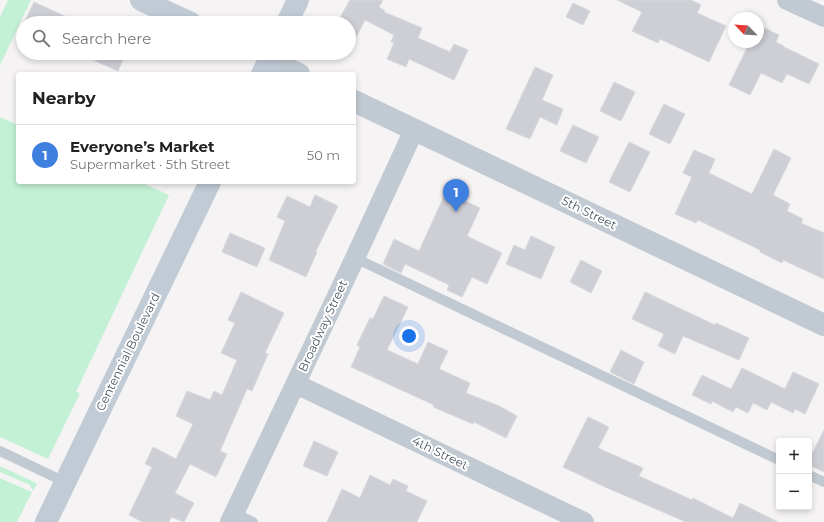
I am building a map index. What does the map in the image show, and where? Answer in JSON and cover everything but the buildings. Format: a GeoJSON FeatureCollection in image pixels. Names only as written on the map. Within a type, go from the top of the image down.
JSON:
{"type":"FeatureCollection","features":[{"type":"Feature","properties":{"kind":"main road"},"geometry":{"type":"LineString","coordinates":[[141,0],[175,16]]}},
{"type":"Feature","properties":{"kind":"main road"},"geometry":{"type":"LineString","coordinates":[[290,16],[298,0]]}},
{"type":"Feature","properties":{"kind":"main road","name":"Centennial Boulevard"},"geometry":{"type":"LineString","coordinates":[[46,522],[209,184]]}},
{"type":"Feature","properties":{"kind":"street"},"geometry":{"type":"LineString","coordinates":[[787,0],[824,18]]}},
{"type":"Feature","properties":{"kind":"street"},"geometry":{"type":"LineString","coordinates":[[264,60],[294,72]]}},
{"type":"Feature","properties":{"kind":"street","name":"5th Street"},"geometry":{"type":"LineString","coordinates":[[356,102],[824,325]]}},
{"type":"Feature","properties":{"kind":"street","name":"Broadway Street"},"geometry":{"type":"LineString","coordinates":[[232,517],[296,384],[414,130]]}},
{"type":"Feature","properties":{"kind":"street","name":"4th Street"},"geometry":{"type":"LineString","coordinates":[[296,384],[584,522]]}},
{"type":"Feature","properties":{"kind":"lane"},"geometry":{"type":"LineString","coordinates":[[355,258],[776,459]]}},
{"type":"Feature","properties":{"kind":"lane"},"geometry":{"type":"LineString","coordinates":[[0,451],[65,482]]}},
{"type":"Feature","properties":{"kind":"lane"},"geometry":{"type":"LineString","coordinates":[[812,476],[824,482]]}},
{"type":"Feature","properties":{"kind":"lane"},"geometry":{"type":"LineString","coordinates":[[232,517],[253,522]]}},
{"type":"Feature","properties":{"kind":"green space"},"geometry":{"type":"Polygon","coordinates":[[[8,0],[31,0],[23,16],[16,16],[16,31],[0,65],[0,17],[8,0]]]}},
{"type":"Feature","properties":{"kind":"green space"},"geometry":{"type":"Polygon","coordinates":[[[0,117],[16,124],[16,184],[144,184],[169,195],[76,392],[80,393],[48,459],[0,437],[0,117]]]}},
{"type":"Feature","properties":{"kind":"green space"},"geometry":{"type":"Polygon","coordinates":[[[0,466],[37,484],[33,491],[30,485],[0,472],[0,466]]]}},
{"type":"Feature","properties":{"kind":"green space"},"geometry":{"type":"Polygon","coordinates":[[[0,478],[32,492],[17,522],[0,522],[0,478]]]}},
{"type":"Feature","properties":{"kind":"place","name":"Everyone’s Market"},"geometry":{"type":"Point","coordinates":[456,212]}}]}
